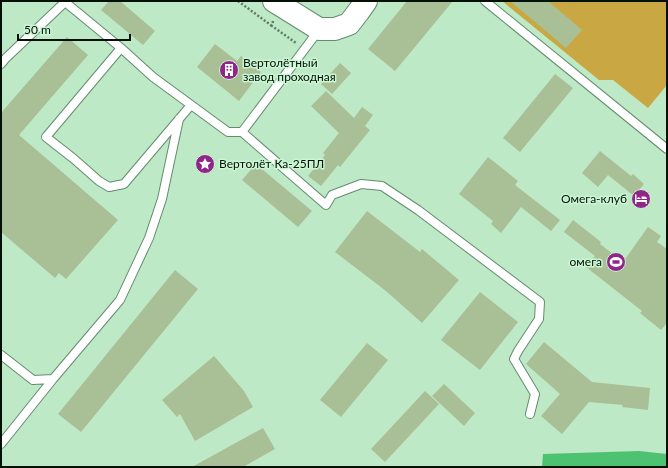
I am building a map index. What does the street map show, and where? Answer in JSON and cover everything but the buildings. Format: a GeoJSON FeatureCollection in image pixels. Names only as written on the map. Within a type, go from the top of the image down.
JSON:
{"type":"FeatureCollection","features":[{"type":"Feature","properties":{"kind":"main road"},"geometry":{"type":"LineString","coordinates":[[274,1],[296,9],[319,29],[335,29],[349,24],[363,4]]}},
{"type":"Feature","properties":{"kind":"lane"},"geometry":{"type":"LineString","coordinates":[[485,1],[667,150]]}},
{"type":"Feature","properties":{"kind":"lane"},"geometry":{"type":"LineString","coordinates":[[1,64],[66,2],[121,48],[152,77],[228,132],[242,132],[326,205],[332,195],[361,184],[382,186],[418,210],[540,302],[539,319],[514,359],[535,394],[530,414]]}},
{"type":"Feature","properties":{"kind":"lane"},"geometry":{"type":"LineString","coordinates":[[242,132],[319,29]]}},
{"type":"Feature","properties":{"kind":"lane"},"geometry":{"type":"LineString","coordinates":[[121,48],[46,137],[99,181],[109,187],[124,184],[191,105]]}},
{"type":"Feature","properties":{"kind":"lane"},"geometry":{"type":"LineString","coordinates":[[1,444],[53,379],[120,300],[149,238],[160,206],[179,118]]}},
{"type":"Feature","properties":{"kind":"lane"},"geometry":{"type":"LineString","coordinates":[[1,355],[33,380],[53,379]]}},
{"type":"Feature","properties":{"kind":"path"},"geometry":{"type":"LineString","coordinates":[[238,1],[272,26]]}},
{"type":"Feature","properties":{"kind":"shaded area"},"geometry":{"type":"Polygon","coordinates":[[[502,1],[667,1],[667,85],[648,108],[613,80],[599,80],[502,1]]]}},
{"type":"Feature","properties":{"kind":"shaded area"},"geometry":{"type":"Polygon","coordinates":[[[639,451],[667,454],[667,467],[542,467],[543,454],[639,451]]]}},
{"type":"Feature","properties":{"kind":"place","name":"Вертолётный завод проходная"},"geometry":{"type":"Point","coordinates":[229,70]}},
{"type":"Feature","properties":{"kind":"place","name":"Вертолёт Ка-25ПЛ"},"geometry":{"type":"Point","coordinates":[205,164]}},
{"type":"Feature","properties":{"kind":"place","name":"Омега-клуб"},"geometry":{"type":"Point","coordinates":[641,199]}},
{"type":"Feature","properties":{"kind":"place","name":"омега"},"geometry":{"type":"Point","coordinates":[616,262]}}]}
